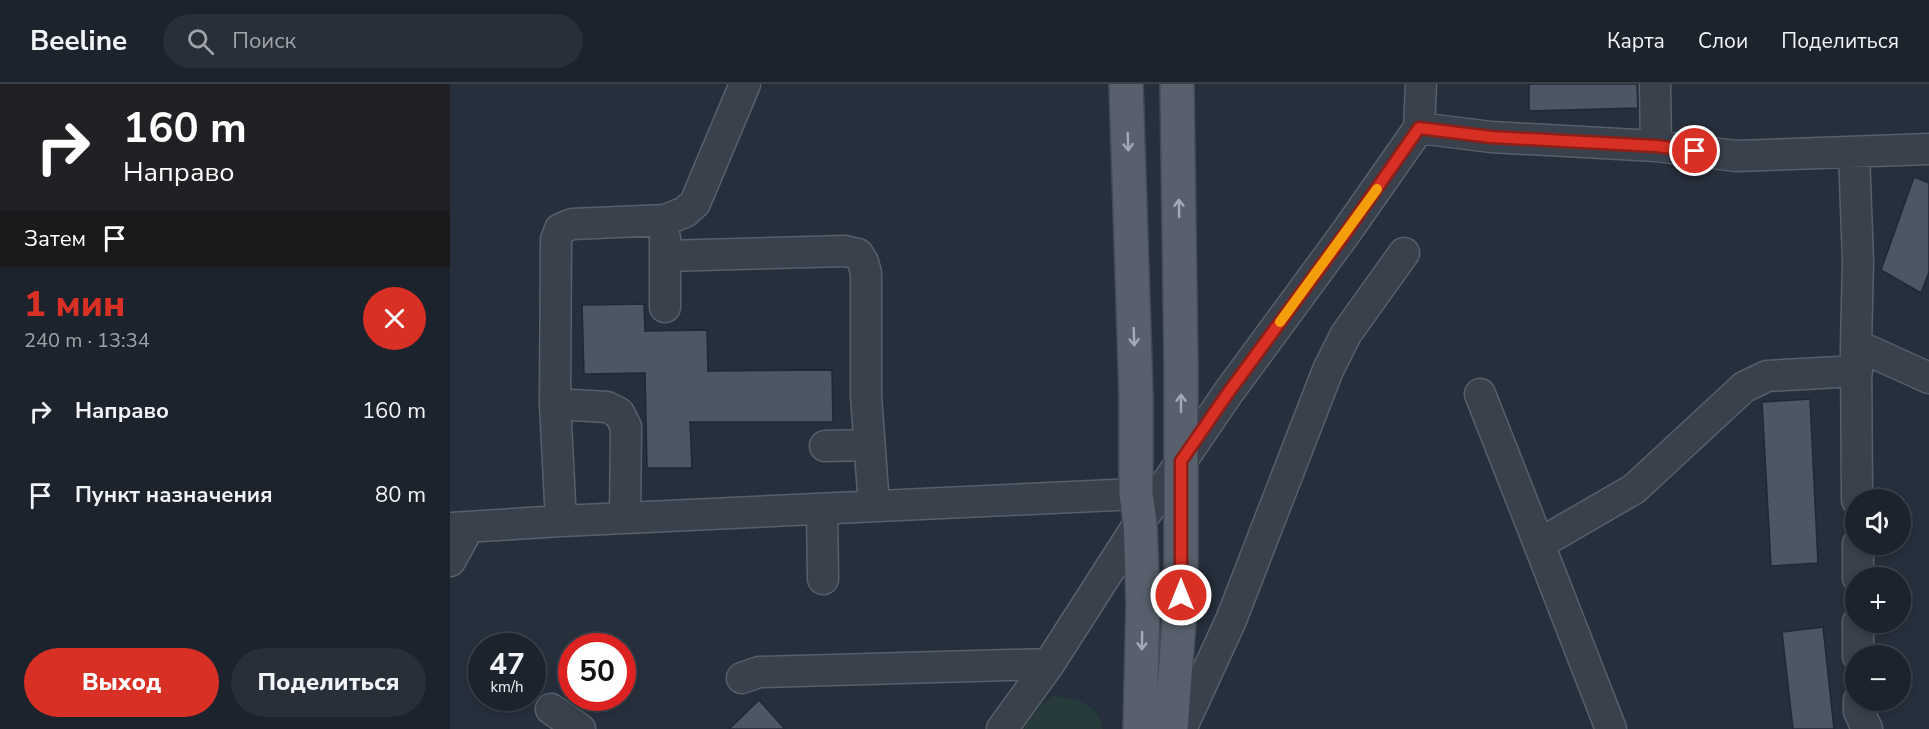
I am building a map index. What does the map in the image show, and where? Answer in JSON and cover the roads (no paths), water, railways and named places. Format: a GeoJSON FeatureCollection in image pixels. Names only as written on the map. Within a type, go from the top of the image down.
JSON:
{"type":"FeatureCollection","features":[{"type":"Feature","properties":{"kind":"main road"},"geometry":{"type":"LineString","coordinates":[[1126,84],[1138,508],[1143,602],[1140,729]]}},
{"type":"Feature","properties":{"kind":"main road"},"geometry":{"type":"LineString","coordinates":[[1171,729],[1181,595],[1177,84]]}},
{"type":"Feature","properties":{"kind":"lane"},"geometry":{"type":"LineString","coordinates":[[561,521],[555,404],[556,240],[560,229],[572,224],[665,219],[685,212],[695,203],[745,84]]}},
{"type":"Feature","properties":{"kind":"lane"},"geometry":{"type":"LineString","coordinates":[[1002,729],[1049,664],[1138,508],[1181,461],[1419,128],[1421,84]]}},
{"type":"Feature","properties":{"kind":"lane"},"geometry":{"type":"LineString","coordinates":[[1655,84],[1656,146]]}},
{"type":"Feature","properties":{"kind":"lane"},"geometry":{"type":"LineString","coordinates":[[1419,128],[1491,137],[1656,146],[1736,156],[1929,149]]}},
{"type":"Feature","properties":{"kind":"lane"},"geometry":{"type":"LineString","coordinates":[[1854,152],[1858,261],[1857,489]]}},
{"type":"Feature","properties":{"kind":"lane"},"geometry":{"type":"LineString","coordinates":[[665,219],[665,308]]}},
{"type":"Feature","properties":{"kind":"lane"},"geometry":{"type":"LineString","coordinates":[[665,256],[845,251],[858,254],[866,273],[866,396],[874,506]]}},
{"type":"Feature","properties":{"kind":"lane"},"geometry":{"type":"LineString","coordinates":[[1181,729],[1231,620],[1328,370],[1346,334],[1404,253]]}},
{"type":"Feature","properties":{"kind":"lane"},"geometry":{"type":"LineString","coordinates":[[1539,544],[1634,489],[1744,387],[1767,376],[1857,358],[1929,378]]}},
{"type":"Feature","properties":{"kind":"lane"},"geometry":{"type":"LineString","coordinates":[[1480,394],[1611,729]]}},
{"type":"Feature","properties":{"kind":"lane"},"geometry":{"type":"LineString","coordinates":[[555,404],[607,407],[619,413],[626,427],[625,518]]}},
{"type":"Feature","properties":{"kind":"lane"},"geometry":{"type":"LineString","coordinates":[[825,446],[869,445]]}},
{"type":"Feature","properties":{"kind":"lane"},"geometry":{"type":"LineString","coordinates":[[450,561],[459,527],[874,506],[1138,508]]}},
{"type":"Feature","properties":{"kind":"lane"},"geometry":{"type":"LineString","coordinates":[[822,509],[823,579]]}},
{"type":"Feature","properties":{"kind":"lane"},"geometry":{"type":"LineString","coordinates":[[742,678],[759,672],[1049,664]]}},
{"type":"Feature","properties":{"kind":"lane"},"geometry":{"type":"LineString","coordinates":[[551,709],[580,729]]}},
{"type":"Feature","properties":{"kind":"lane"},"geometry":{"type":"LineString","coordinates":[[1859,711],[1867,729]]}}]}
